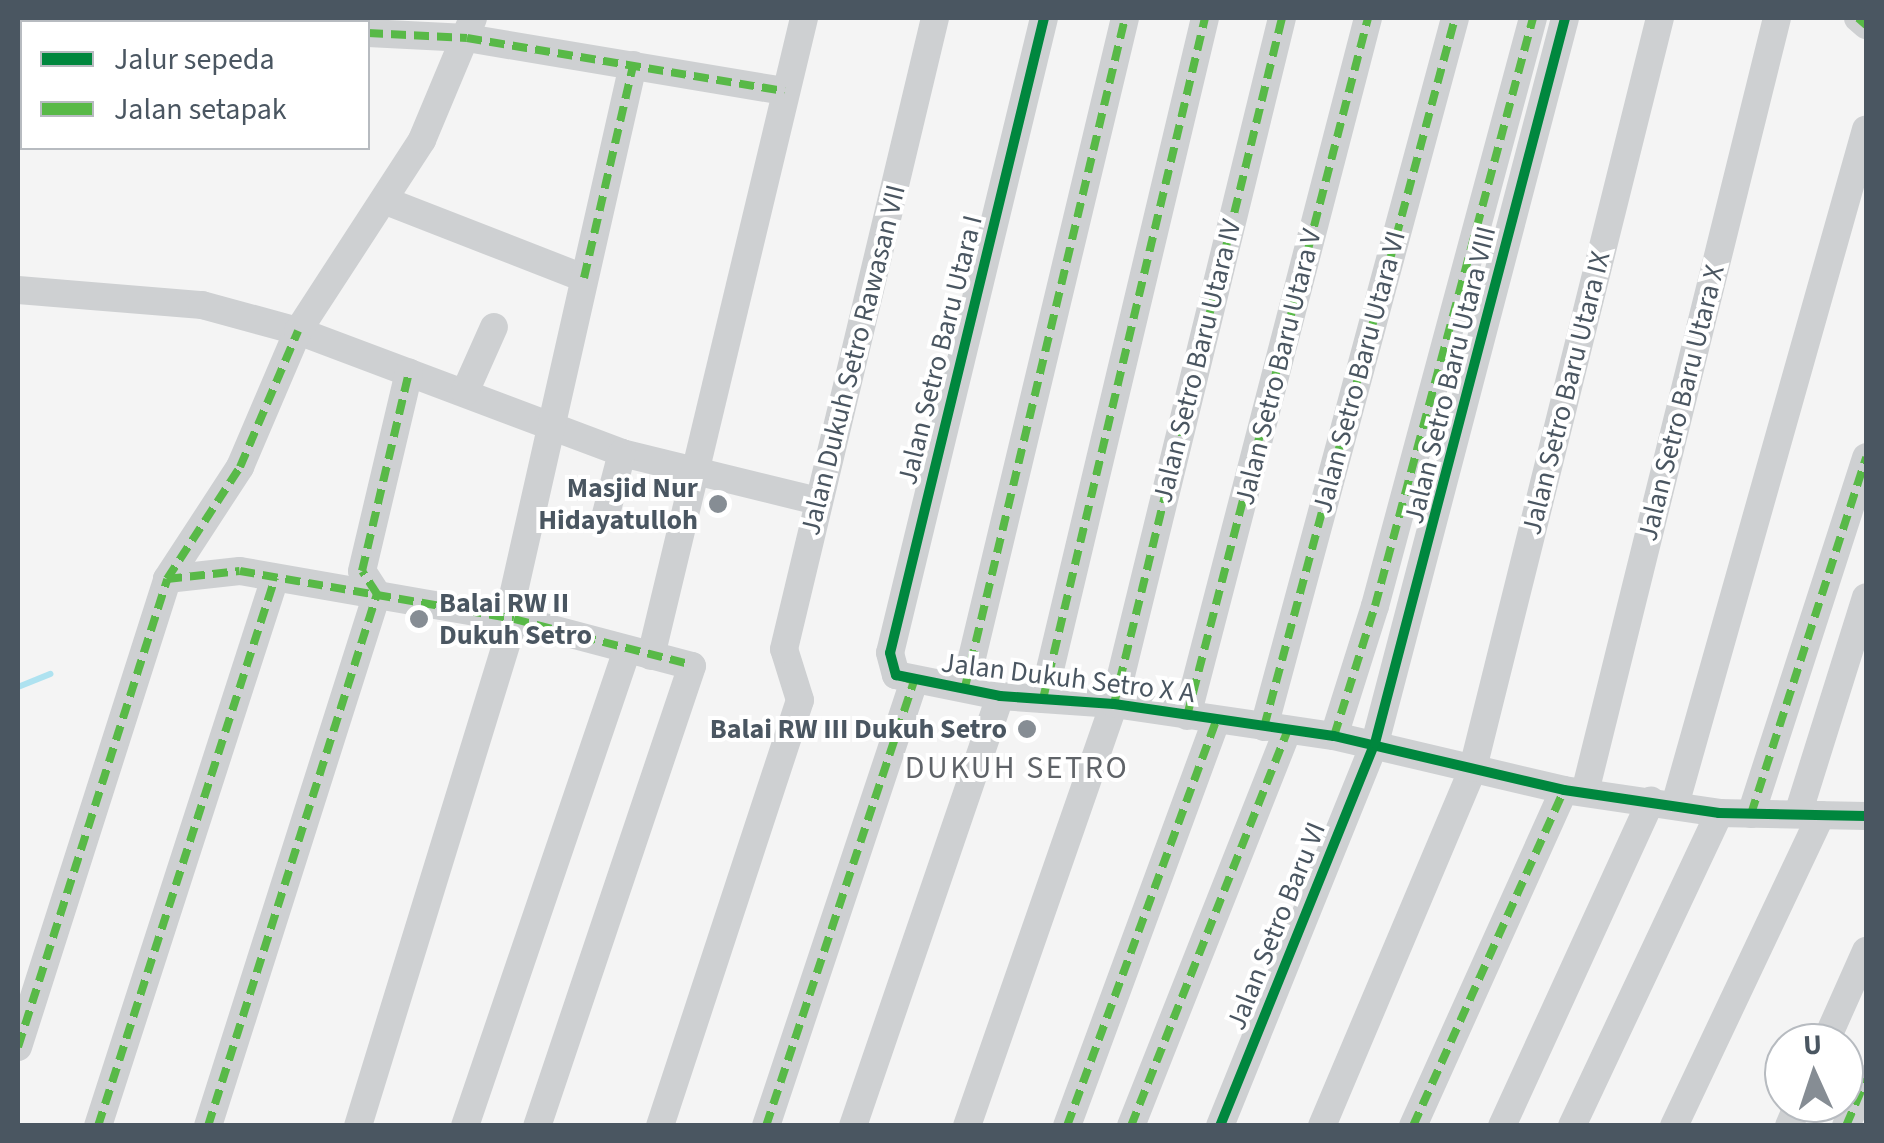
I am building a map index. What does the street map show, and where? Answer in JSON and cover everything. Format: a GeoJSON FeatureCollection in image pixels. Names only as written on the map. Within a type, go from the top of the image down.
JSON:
{"type":"FeatureCollection","features":[{"type":"Feature","properties":{"kind":"street"},"geometry":{"type":"LineString","coordinates":[[71,18],[119,20]]}},
{"type":"Feature","properties":{"kind":"street"},"geometry":{"type":"LineString","coordinates":[[465,1126],[647,647],[804,18]]}},
{"type":"Feature","properties":{"kind":"street","name":"Jalan Dukuh Setro Rawasan VII"},"geometry":{"type":"LineString","coordinates":[[660,1126],[800,700],[784,649],[936,18]]}},
{"type":"Feature","properties":{"kind":"street","name":"Jalan Setro Baru Utara I"},"geometry":{"type":"LineString","coordinates":[[914,681],[896,675],[890,653],[1044,18]]}},
{"type":"Feature","properties":{"kind":"street"},"geometry":{"type":"LineString","coordinates":[[965,687],[1125,18]]}},
{"type":"Feature","properties":{"kind":"street"},"geometry":{"type":"LineString","coordinates":[[1042,699],[1205,18]]}},
{"type":"Feature","properties":{"kind":"street","name":"Jalan Setro Baru Utara IV"},"geometry":{"type":"LineString","coordinates":[[967,1126],[1114,704],[1282,18]]}},
{"type":"Feature","properties":{"kind":"street","name":"Jalan Setro Baru Utara V"},"geometry":{"type":"LineString","coordinates":[[1187,716],[1368,18]]}},
{"type":"Feature","properties":{"kind":"street","name":"Jalan Setro Baru Utara VI"},"geometry":{"type":"LineString","coordinates":[[1131,1126],[1276,728],[1455,18]]}},
{"type":"Feature","properties":{"kind":"street"},"geometry":{"type":"LineString","coordinates":[[1334,736],[1375,606],[1533,18]]}},
{"type":"Feature","properties":{"kind":"street","name":"Jalan Setro Baru Utara VIII"},"geometry":{"type":"LineString","coordinates":[[1375,743],[1565,18]]}},
{"type":"Feature","properties":{"kind":"street","name":"Jalan Setro Baru Utara IX"},"geometry":{"type":"LineString","coordinates":[[1322,1126],[1473,768],[1660,18]]}},
{"type":"Feature","properties":{"kind":"street","name":"Jalan Setro Baru Utara X"},"geometry":{"type":"LineString","coordinates":[[1413,1126],[1575,789],[1777,18]]}},
{"type":"Feature","properties":{"kind":"street"},"geometry":{"type":"LineString","coordinates":[[1858,18],[1866,25]]}},
{"type":"Feature","properties":{"kind":"street"},"geometry":{"type":"LineString","coordinates":[[370,33],[470,28],[634,65],[785,91]]}},
{"type":"Feature","properties":{"kind":"street"},"geometry":{"type":"LineString","coordinates":[[18,1047],[167,579],[240,467],[298,331],[386,201],[422,140],[470,28]]}},
{"type":"Feature","properties":{"kind":"street"},"geometry":{"type":"LineString","coordinates":[[358,1126],[511,619],[634,65]]}},
{"type":"Feature","properties":{"kind":"street"},"geometry":{"type":"LineString","coordinates":[[1502,1126],[1663,802],[1866,129]]}},
{"type":"Feature","properties":{"kind":"street"},"geometry":{"type":"LineString","coordinates":[[386,201],[584,278]]}},
{"type":"Feature","properties":{"kind":"street"},"geometry":{"type":"LineString","coordinates":[[18,290],[202,306],[298,331],[622,453],[692,474],[817,502]]}},
{"type":"Feature","properties":{"kind":"street"},"geometry":{"type":"LineString","coordinates":[[465,392],[494,327]]}},
{"type":"Feature","properties":{"kind":"street"},"geometry":{"type":"LineString","coordinates":[[377,594],[362,571],[409,372]]}},
{"type":"Feature","properties":{"kind":"street"},"geometry":{"type":"LineString","coordinates":[[606,514],[622,453]]}},
{"type":"Feature","properties":{"kind":"street"},"geometry":{"type":"LineString","coordinates":[[1750,814],[1866,457]]}},
{"type":"Feature","properties":{"kind":"street"},"geometry":{"type":"LineString","coordinates":[[167,579],[240,571],[647,647],[689,664],[537,1126]]}},
{"type":"Feature","properties":{"kind":"street"},"geometry":{"type":"LineString","coordinates":[[98,1126],[276,578]]}},
{"type":"Feature","properties":{"kind":"street"},"geometry":{"type":"LineString","coordinates":[[208,1126],[377,594]]}},
{"type":"Feature","properties":{"kind":"street"},"geometry":{"type":"LineString","coordinates":[[1674,1126],[1810,815],[1866,597]]}},
{"type":"Feature","properties":{"kind":"street"},"geometry":{"type":"LineString","coordinates":[[766,1126],[914,681]]}},
{"type":"Feature","properties":{"kind":"street","name":"Jalan Dukuh Setro X A"},"geometry":{"type":"LineString","coordinates":[[914,681],[1000,696],[1114,704],[1334,736],[1575,789],[1718,813],[1866,816]]}},
{"type":"Feature","properties":{"kind":"street"},"geometry":{"type":"LineString","coordinates":[[853,1126],[1000,696]]}},
{"type":"Feature","properties":{"kind":"street"},"geometry":{"type":"LineString","coordinates":[[1067,1126],[1216,720]]}},
{"type":"Feature","properties":{"kind":"street","name":"Jalan Setro Baru VI"},"geometry":{"type":"LineString","coordinates":[[1220,1126],[1375,743]]}},
{"type":"Feature","properties":{"kind":"street"},"geometry":{"type":"LineString","coordinates":[[1572,1126],[1718,813]]}},
{"type":"Feature","properties":{"kind":"street"},"geometry":{"type":"LineString","coordinates":[[1835,1023],[1866,951]]}},
{"type":"Feature","properties":{"kind":"street"},"geometry":{"type":"LineString","coordinates":[[1846,1126],[1866,1079]]}},
{"type":"Feature","properties":{"kind":"waterway"},"geometry":{"type":"LineString","coordinates":[[18,687],[51,674]]}},
{"type":"Feature","properties":{"kind":"marked path"},"geometry":{"type":"LineString","coordinates":[[71,18],[119,20]]}},
{"type":"Feature","properties":{"kind":"marked path"},"geometry":{"type":"LineString","coordinates":[[965,687],[1125,18]]}},
{"type":"Feature","properties":{"kind":"marked path"},"geometry":{"type":"LineString","coordinates":[[1043,699],[1205,18]]}},
{"type":"Feature","properties":{"kind":"marked path"},"geometry":{"type":"LineString","coordinates":[[1114,704],[1282,18]]}},
{"type":"Feature","properties":{"kind":"marked path"},"geometry":{"type":"LineString","coordinates":[[1187,716],[1368,18]]}},
{"type":"Feature","properties":{"kind":"marked path"},"geometry":{"type":"LineString","coordinates":[[1264,727],[1455,18]]}},
{"type":"Feature","properties":{"kind":"marked path"},"geometry":{"type":"LineString","coordinates":[[1334,736],[1375,606],[1533,18]]}},
{"type":"Feature","properties":{"kind":"marked path"},"geometry":{"type":"LineString","coordinates":[[1858,18],[1866,25]]}},
{"type":"Feature","properties":{"kind":"marked path"},"geometry":{"type":"LineString","coordinates":[[370,33],[467,38],[785,91]]}},
{"type":"Feature","properties":{"kind":"marked path"},"geometry":{"type":"LineString","coordinates":[[584,278],[633,65]]}},
{"type":"Feature","properties":{"kind":"marked path"},"geometry":{"type":"LineString","coordinates":[[18,1047],[167,579],[240,467],[298,331]]}},
{"type":"Feature","properties":{"kind":"marked path"},"geometry":{"type":"LineString","coordinates":[[208,1126],[377,594],[362,571],[409,372]]}},
{"type":"Feature","properties":{"kind":"marked path"},"geometry":{"type":"LineString","coordinates":[[1751,814],[1866,457]]}},
{"type":"Feature","properties":{"kind":"marked path"},"geometry":{"type":"LineString","coordinates":[[167,579],[240,571],[514,619],[689,664]]}},
{"type":"Feature","properties":{"kind":"marked path"},"geometry":{"type":"LineString","coordinates":[[98,1126],[275,578]]}},
{"type":"Feature","properties":{"kind":"marked path"},"geometry":{"type":"LineString","coordinates":[[766,1126],[914,681],[903,677]]}},
{"type":"Feature","properties":{"kind":"marked path"},"geometry":{"type":"LineString","coordinates":[[1067,1126],[1216,720]]}},
{"type":"Feature","properties":{"kind":"marked path"},"geometry":{"type":"LineString","coordinates":[[1131,1126],[1288,730]]}},
{"type":"Feature","properties":{"kind":"marked path"},"geometry":{"type":"LineString","coordinates":[[1413,1126],[1564,790]]}},
{"type":"Feature","properties":{"kind":"marked path"},"geometry":{"type":"LineString","coordinates":[[1846,1126],[1866,1079]]}},
{"type":"Feature","properties":{"kind":"cycle path"},"geometry":{"type":"LineString","coordinates":[[1044,18],[890,653],[896,675],[1000,696],[1114,704],[1334,736],[1564,790],[1719,813],[1866,816]]}},
{"type":"Feature","properties":{"kind":"cycle path"},"geometry":{"type":"LineString","coordinates":[[1220,1126],[1375,743],[1565,18]]}},
{"type":"Feature","properties":{"kind":"place","name":"Masjid Nur Hidayatulloh"},"geometry":{"type":"Point","coordinates":[718,504]}},
{"type":"Feature","properties":{"kind":"place","name":"Balai RW II Dukuh Setro"},"geometry":{"type":"Point","coordinates":[419,619]}},
{"type":"Feature","properties":{"kind":"place","name":"Balai RW III Dukuh Setro"},"geometry":{"type":"Point","coordinates":[1027,729]}},
{"type":"Feature","properties":{"kind":"district","name":"DUKUH SETRO"},"geometry":{"type":"Point","coordinates":[1017,768]}}]}
